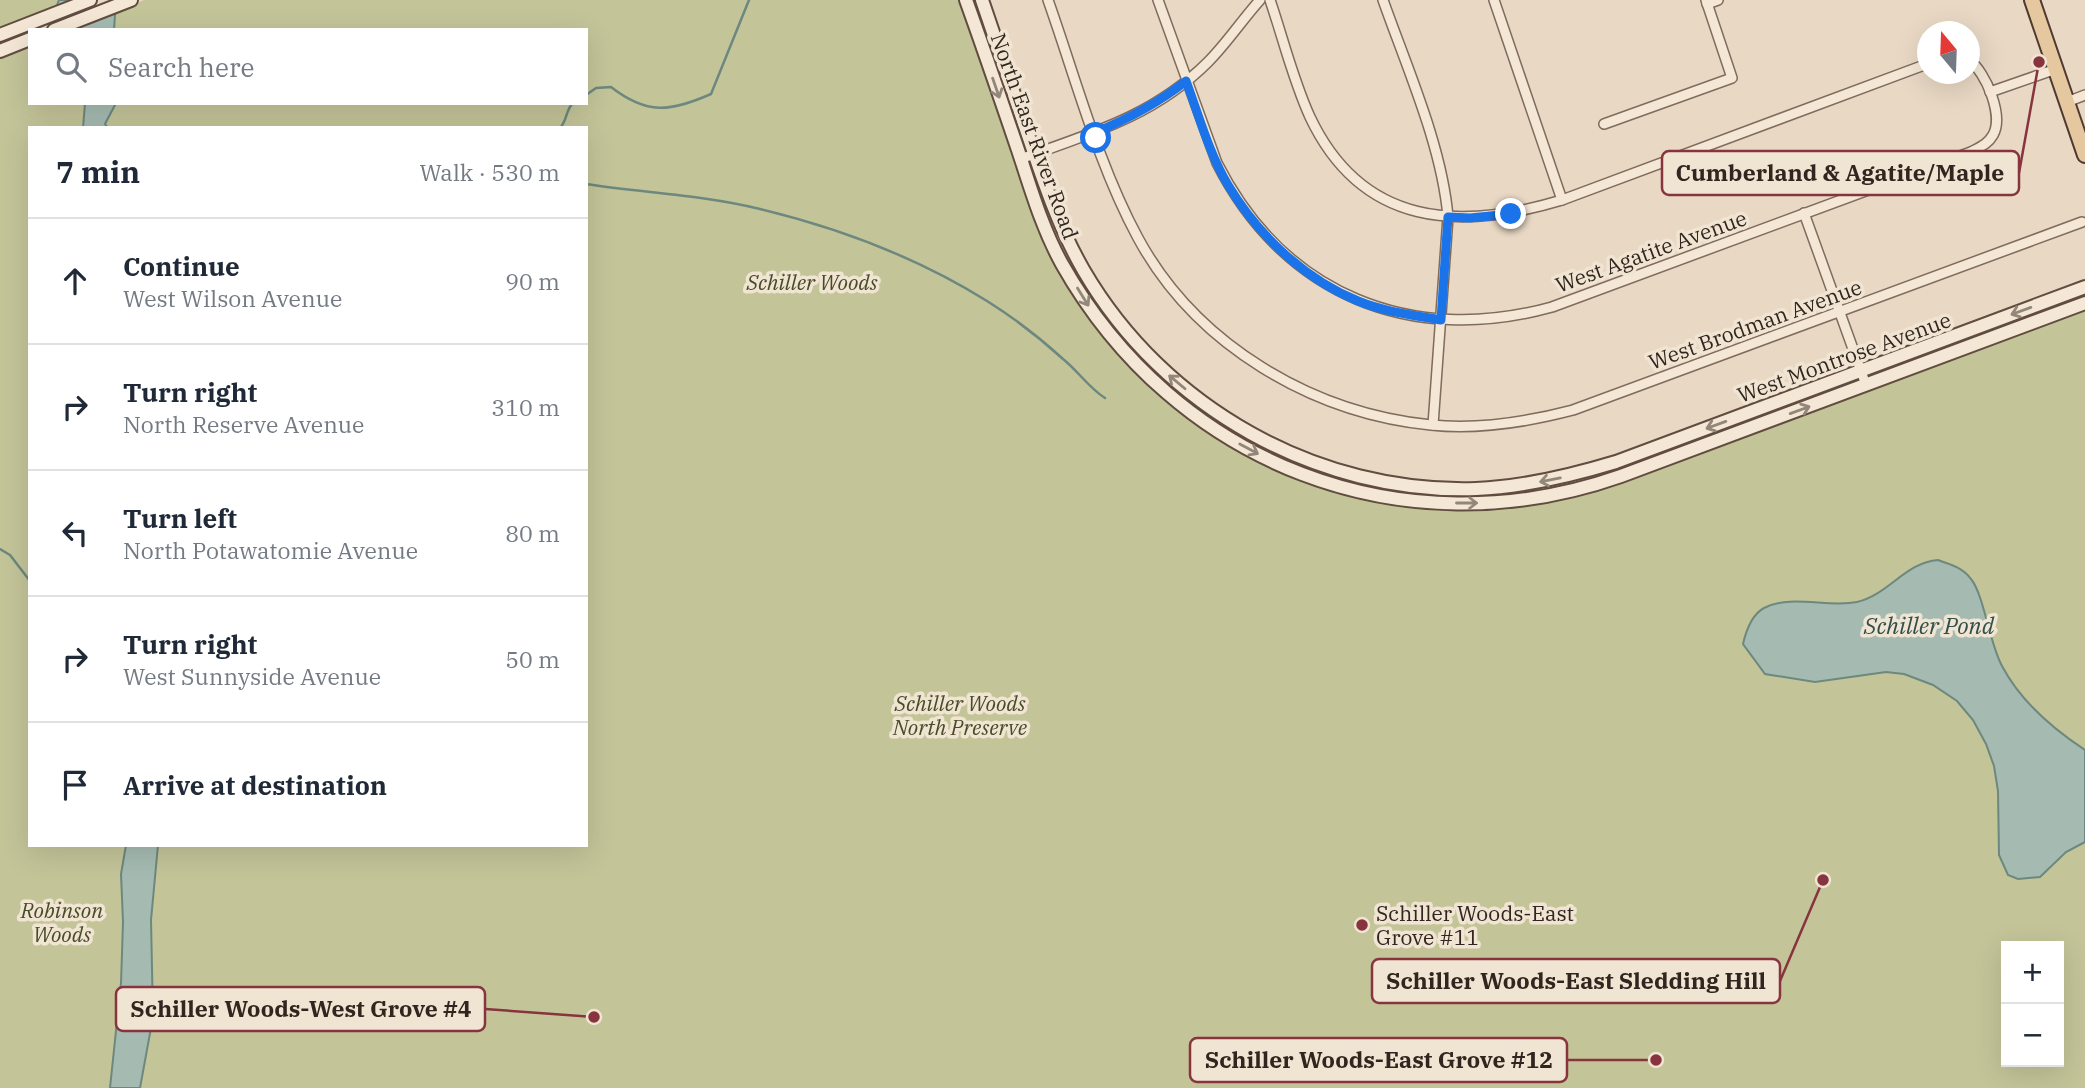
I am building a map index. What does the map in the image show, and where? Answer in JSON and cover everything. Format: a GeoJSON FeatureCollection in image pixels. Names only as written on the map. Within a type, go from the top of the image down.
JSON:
{"type":"FeatureCollection","features":[{"type":"Feature","properties":{"kind":"main road"},"geometry":{"type":"LineString","coordinates":[[0,35],[90,0]]}},
{"type":"Feature","properties":{"kind":"main road","name":"North East River Road"},"geometry":{"type":"LineString","coordinates":[[966,0],[1044,227],[1055,249],[1084,299],[1107,331],[1133,362],[1181,406],[1245,448],[1294,471],[1329,483],[1395,499],[1427,502],[1531,499],[1621,476]]}},
{"type":"Feature","properties":{"kind":"main road","name":"North East River Road"},"geometry":{"type":"LineString","coordinates":[[982,0],[1054,211],[1073,251],[1096,291],[1123,328],[1193,396],[1258,438],[1307,460],[1379,480],[1435,488],[1475,489],[1532,483],[1616,462]]}},
{"type":"Feature","properties":{"kind":"main road"},"geometry":{"type":"LineString","coordinates":[[2032,0],[2085,155]]}},
{"type":"Feature","properties":{"kind":"main road"},"geometry":{"type":"LineString","coordinates":[[59,28],[126,2]]}},
{"type":"Feature","properties":{"kind":"main road"},"geometry":{"type":"LineString","coordinates":[[0,51],[28,40]]}},
{"type":"Feature","properties":{"kind":"main road","name":"West Montrose Avenue"},"geometry":{"type":"LineString","coordinates":[[1616,462],[2085,287]]}},
{"type":"Feature","properties":{"kind":"main road","name":"West Montrose Avenue"},"geometry":{"type":"LineString","coordinates":[[1621,476],[2085,303]]}},
{"type":"Feature","properties":{"kind":"street","name":"West Brodman Avenue"},"geometry":{"type":"LineString","coordinates":[[1048,0],[1094,133],[1125,210],[1152,260],[1182,299],[1223,339],[1276,376],[1324,399],[1377,415],[1433,425],[1510,423],[1573,410],[2082,222]]}},
{"type":"Feature","properties":{"kind":"street","name":"West Agatite Avenue"},"geometry":{"type":"LineString","coordinates":[[1158,0],[1204,132],[1228,184],[1252,220],[1273,243],[1315,277],[1357,300],[1402,314],[1441,320],[1500,319],[1552,307],[1985,145],[1996,130],[1995,110],[1990,92]]}},
{"type":"Feature","properties":{"kind":"street"},"geometry":{"type":"LineString","coordinates":[[1020,159],[1094,133],[1140,114],[1158,103],[1220,50],[1259,0]]}},
{"type":"Feature","properties":{"kind":"street"},"geometry":{"type":"LineString","coordinates":[[1270,0],[1310,116],[1332,153],[1361,183],[1383,198],[1409,209],[1448,217],[1511,214],[1562,200],[1917,68]]}},
{"type":"Feature","properties":{"kind":"street"},"geometry":{"type":"LineString","coordinates":[[1383,0],[1437,155],[1446,195],[1448,217],[1433,425]]}},
{"type":"Feature","properties":{"kind":"street"},"geometry":{"type":"LineString","coordinates":[[1493,0],[1562,200]]}},
{"type":"Feature","properties":{"kind":"street"},"geometry":{"type":"LineString","coordinates":[[1604,124],[1732,78],[1707,2],[1718,0]]}},
{"type":"Feature","properties":{"kind":"street"},"geometry":{"type":"LineString","coordinates":[[1980,70],[1990,92],[2056,69]]}},
{"type":"Feature","properties":{"kind":"street"},"geometry":{"type":"LineString","coordinates":[[2067,102],[2085,95]]}},
{"type":"Feature","properties":{"kind":"street"},"geometry":{"type":"LineString","coordinates":[[1804,213],[1866,385]]}},
{"type":"Feature","properties":{"kind":"green space"},"geometry":{"type":"Polygon","coordinates":[[[0,0],[59,0],[57,5],[40,11],[40,14],[0,29],[0,0]]]}},
{"type":"Feature","properties":{"kind":"green space","name":"Schiller Woods North Preserve"},"geometry":{"type":"Polygon","coordinates":[[[144,0],[961,0],[1053,259],[1088,315],[1113,346],[1150,385],[1191,420],[1236,449],[1284,472],[1334,491],[1386,503],[1439,509],[1508,508],[1568,497],[1612,485],[2085,310],[2085,1088],[140,1088],[153,1017],[151,920],[158,847],[588,847],[588,126],[105,124],[115,105],[588,105],[588,28],[114,28],[116,13],[144,0]]]}},
{"type":"Feature","properties":{"kind":"green space","name":"Robinson Woods"},"geometry":{"type":"Polygon","coordinates":[[[28,46],[28,105],[85,105],[83,126],[28,126],[28,847],[126,847],[119,1007],[110,1088],[0,1088],[0,56],[28,46]]]}},
{"type":"Feature","properties":{"kind":"water"},"geometry":{"type":"Polygon","coordinates":[[[59,0],[116,0],[114,28],[63,28],[57,5],[59,0]]]}},
{"type":"Feature","properties":{"kind":"water"},"geometry":{"type":"Polygon","coordinates":[[[85,105],[115,105],[105,124],[106,126],[83,126],[85,105]]]}},
{"type":"Feature","properties":{"kind":"water","name":"Schiller Pond"},"geometry":{"type":"Polygon","coordinates":[[[1938,560],[1964,572],[1976,586],[1997,656],[2018,691],[2049,723],[2085,750],[2085,842],[2066,852],[2040,877],[2018,879],[2008,875],[1999,855],[1998,791],[1994,766],[1973,720],[1957,701],[1933,685],[1904,674],[1886,672],[1815,682],[1765,674],[1743,644],[1752,619],[1764,608],[1786,602],[1857,602],[1878,593],[1916,566],[1938,560]]]}},
{"type":"Feature","properties":{"kind":"water"},"geometry":{"type":"Polygon","coordinates":[[[126,847],[158,847],[151,920],[153,1017],[140,1088],[110,1088],[121,983],[121,874],[126,847]]]}},
{"type":"Feature","properties":{"kind":"pier"},"geometry":{"type":"Polygon","coordinates":[[[69,0],[120,0],[120,12],[79,28],[59,28],[53,6],[69,0]]]}},
{"type":"Feature","properties":{"kind":"waterway"},"geometry":{"type":"LineString","coordinates":[[588,94],[596,88],[611,87],[636,102],[659,108],[683,104],[711,94],[749,0]]}},
{"type":"Feature","properties":{"kind":"waterway"},"geometry":{"type":"LineString","coordinates":[[561,126],[571,105]]}},
{"type":"Feature","properties":{"kind":"waterway"},"geometry":{"type":"LineString","coordinates":[[588,184],[739,204],[819,225],[877,246],[934,271],[997,307],[1045,343],[1105,398]]}},
{"type":"Feature","properties":{"kind":"waterway"},"geometry":{"type":"LineString","coordinates":[[0,549],[10,555],[28,578]]}},
{"type":"Feature","properties":{"kind":"place","name":"Cumberland & Agatite/Maple"},"geometry":{"type":"Point","coordinates":[2039,62]}},
{"type":"Feature","properties":{"kind":"place","name":"Schiller Woods-East Sledding Hill"},"geometry":{"type":"Point","coordinates":[1823,880]}},
{"type":"Feature","properties":{"kind":"place","name":"Schiller Woods-East Grove #11"},"geometry":{"type":"Point","coordinates":[1362,925]}},
{"type":"Feature","properties":{"kind":"place","name":"Schiller Woods-West Grove #4"},"geometry":{"type":"Point","coordinates":[594,1017]}},
{"type":"Feature","properties":{"kind":"place","name":"Schiller Woods-East Grove #12"},"geometry":{"type":"Point","coordinates":[1656,1060]}},
{"type":"Feature","properties":{"kind":"route"},"geometry":{"type":"LineString","coordinates":[[1096,138],[1094,133],[1140,114],[1186,81],[1204,132],[1228,184],[1252,220],[1273,243],[1294,262],[1334,289],[1357,300],[1402,314],[1441,320],[1448,217],[1511,214]]}},
{"type":"Feature","properties":{"kind":"park label","name":"Schiller Woods"},"geometry":{"type":"Point","coordinates":[812,282]}}]}
